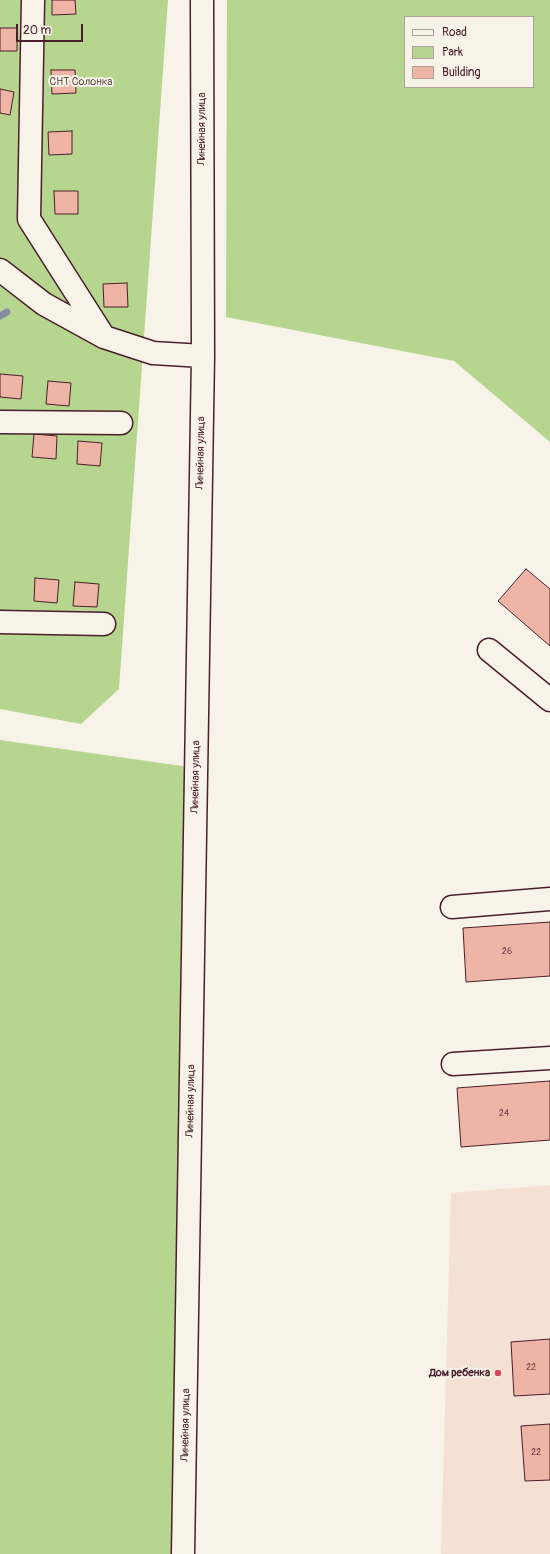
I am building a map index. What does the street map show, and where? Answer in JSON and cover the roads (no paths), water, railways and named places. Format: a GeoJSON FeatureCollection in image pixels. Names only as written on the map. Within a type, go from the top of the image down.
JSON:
{"type":"FeatureCollection","features":[{"type":"Feature","properties":{"kind":"street"},"geometry":{"type":"LineString","coordinates":[[33,0],[29,219],[104,337]]}},
{"type":"Feature","properties":{"kind":"street","name":"Линейная улица"},"geometry":{"type":"LineString","coordinates":[[183,1554],[203,356],[202,0]]}},
{"type":"Feature","properties":{"kind":"street"},"geometry":{"type":"LineString","coordinates":[[0,270],[44,304],[104,337],[153,353],[203,356]]}},
{"type":"Feature","properties":{"kind":"street"},"geometry":{"type":"LineString","coordinates":[[0,422],[121,422]]}},
{"type":"Feature","properties":{"kind":"street"},"geometry":{"type":"LineString","coordinates":[[0,622],[104,624]]}},
{"type":"Feature","properties":{"kind":"street"},"geometry":{"type":"LineString","coordinates":[[489,650],[550,700]]}},
{"type":"Feature","properties":{"kind":"street"},"geometry":{"type":"LineString","coordinates":[[452,907],[550,898]]}},
{"type":"Feature","properties":{"kind":"street"},"geometry":{"type":"LineString","coordinates":[[453,1064],[550,1058]]}},
{"type":"Feature","properties":{"kind":"waterway"},"geometry":{"type":"LineString","coordinates":[[0,316],[7,312]]}},
{"type":"Feature","properties":{"kind":"place","name":"Дом ребенка"},"geometry":{"type":"Point","coordinates":[498,1373]}},
{"type":"Feature","properties":{"kind":"park label","name":"СНТ Солонка"},"geometry":{"type":"Point","coordinates":[81,82]}}]}
